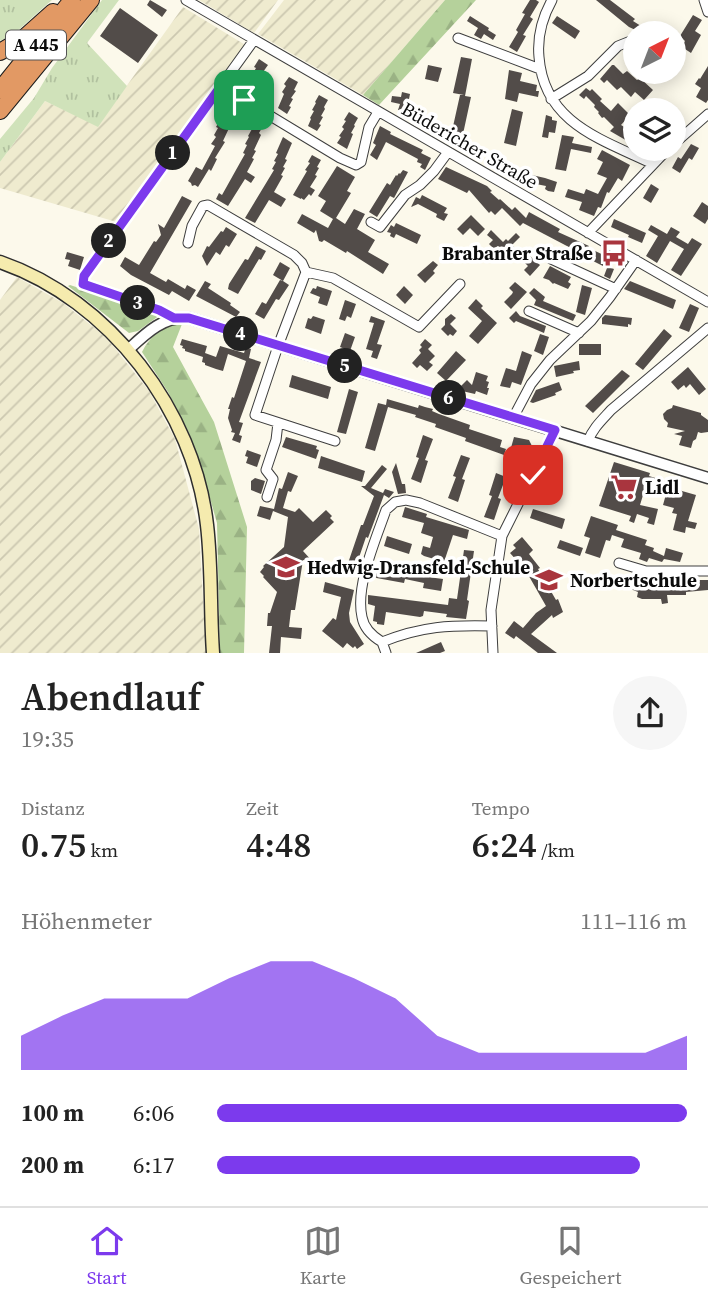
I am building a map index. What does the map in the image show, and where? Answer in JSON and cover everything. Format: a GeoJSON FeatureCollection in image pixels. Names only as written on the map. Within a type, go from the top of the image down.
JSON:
{"type":"FeatureCollection","features":[{"type":"Feature","properties":{"kind":"highway"},"geometry":{"type":"LineString","coordinates":[[0,52],[25,37],[64,0]]}},
{"type":"Feature","properties":{"kind":"highway","name":"A 445"},"geometry":{"type":"LineString","coordinates":[[0,90],[72,0]]}},
{"type":"Feature","properties":{"kind":"highway","name":"A 445"},"geometry":{"type":"LineString","coordinates":[[0,111],[90,0]]}},
{"type":"Feature","properties":{"kind":"main road"},"geometry":{"type":"LineString","coordinates":[[0,262],[21,270],[64,295],[100,322],[128,350],[161,395],[172,415],[183,436],[197,479],[207,524],[214,653]]}},
{"type":"Feature","properties":{"kind":"street","name":"Büdericher Straße"},"geometry":{"type":"LineString","coordinates":[[186,0],[708,302]]}},
{"type":"Feature","properties":{"kind":"street"},"geometry":{"type":"LineString","coordinates":[[552,0],[545,13],[538,39],[540,69],[551,99],[559,110],[584,130],[653,164]]}},
{"type":"Feature","properties":{"kind":"street"},"geometry":{"type":"LineString","coordinates":[[704,0],[708,12]]}},
{"type":"Feature","properties":{"kind":"street"},"geometry":{"type":"LineString","coordinates":[[458,38],[540,69]]}},
{"type":"Feature","properties":{"kind":"street"},"geometry":{"type":"LineString","coordinates":[[174,318],[159,310],[83,284],[84,276],[254,40]]}},
{"type":"Feature","properties":{"kind":"street"},"geometry":{"type":"LineString","coordinates":[[551,99],[588,76],[623,44]]}},
{"type":"Feature","properties":{"kind":"street"},"geometry":{"type":"LineString","coordinates":[[221,86],[355,165],[361,162],[369,127],[378,112]]}},
{"type":"Feature","properties":{"kind":"street"},"geometry":{"type":"LineString","coordinates":[[686,133],[708,114]]}},
{"type":"Feature","properties":{"kind":"street"},"geometry":{"type":"LineString","coordinates":[[371,222],[380,227],[405,195],[421,185],[448,152]]}},
{"type":"Feature","properties":{"kind":"street"},"geometry":{"type":"LineString","coordinates":[[588,233],[656,161]]}},
{"type":"Feature","properties":{"kind":"street"},"geometry":{"type":"LineString","coordinates":[[188,243],[192,226],[203,206],[208,205],[294,255],[302,263],[306,272],[255,415],[335,441]]}},
{"type":"Feature","properties":{"kind":"street"},"geometry":{"type":"LineString","coordinates":[[551,259],[616,289]]}},
{"type":"Feature","properties":{"kind":"street"},"geometry":{"type":"LineString","coordinates":[[513,418],[531,384],[550,360],[591,321],[636,260]]}},
{"type":"Feature","properties":{"kind":"street"},"geometry":{"type":"LineString","coordinates":[[306,272],[333,278],[419,327],[460,284]]}},
{"type":"Feature","properties":{"kind":"street"},"geometry":{"type":"LineString","coordinates":[[529,311],[579,333]]}},
{"type":"Feature","properties":{"kind":"street"},"geometry":{"type":"LineString","coordinates":[[128,350],[162,322],[174,318],[189,318],[708,478]]}},
{"type":"Feature","properties":{"kind":"street"},"geometry":{"type":"LineString","coordinates":[[589,441],[592,432],[611,410],[708,328]]}},
{"type":"Feature","properties":{"kind":"street"},"geometry":{"type":"LineString","coordinates":[[267,497],[273,479],[265,470],[276,440],[278,423]]}},
{"type":"Feature","properties":{"kind":"street"},"geometry":{"type":"LineString","coordinates":[[494,653],[494,589],[502,536],[555,430]]}},
{"type":"Feature","properties":{"kind":"street"},"geometry":{"type":"LineString","coordinates":[[386,653],[382,642],[364,625],[361,615],[362,589],[368,563],[386,510],[395,502],[406,500],[420,503],[502,536]]}},
{"type":"Feature","properties":{"kind":"street"},"geometry":{"type":"LineString","coordinates":[[619,563],[646,571],[708,571]]}},
{"type":"Feature","properties":{"kind":"street"},"geometry":{"type":"LineString","coordinates":[[382,642],[432,627],[492,626]]}},
{"type":"Feature","properties":{"kind":"shaded area"},"geometry":{"type":"Polygon","coordinates":[[[199,0],[278,0],[254,33],[199,0]]]}},
{"type":"Feature","properties":{"kind":"shaded area"},"geometry":{"type":"Polygon","coordinates":[[[284,0],[445,0],[363,95],[258,34],[284,0]]]}},
{"type":"Feature","properties":{"kind":"shaded area"},"geometry":{"type":"Polygon","coordinates":[[[183,7],[247,46],[120,223],[0,188],[0,162],[45,101],[98,126],[183,7]]]}},
{"type":"Feature","properties":{"kind":"shaded area"},"geometry":{"type":"Polygon","coordinates":[[[17,277],[63,303],[106,337],[149,391],[175,439],[199,529],[206,653],[0,653],[0,300],[17,277]]]}},
{"type":"Feature","properties":{"kind":"green space"},"geometry":{"type":"Polygon","coordinates":[[[0,0],[52,0],[15,33],[0,41],[0,0]]]}},
{"type":"Feature","properties":{"kind":"green space"},"geometry":{"type":"Polygon","coordinates":[[[102,0],[119,0],[87,43],[127,86],[98,127],[45,101],[0,162],[0,139],[34,98],[52,68],[102,0]]]}},
{"type":"Feature","properties":{"kind":"green space"},"geometry":{"type":"Polygon","coordinates":[[[445,0],[476,0],[379,105],[363,95],[445,0]]]}},
{"type":"Feature","properties":{"kind":"green space"},"geometry":{"type":"Polygon","coordinates":[[[68,286],[160,315],[138,331],[129,333],[68,286]]]}},
{"type":"Feature","properties":{"kind":"green space"},"geometry":{"type":"Polygon","coordinates":[[[178,321],[182,324],[173,347],[214,422],[247,527],[244,653],[220,653],[217,523],[189,433],[168,392],[142,352],[157,333],[178,321]]]}},
{"type":"Feature","properties":{"kind":"building"},"geometry":{"type":"Polygon","coordinates":[[[150,0],[167,10],[162,17],[147,5],[150,0]]]}},
{"type":"Feature","properties":{"kind":"building"},"geometry":{"type":"Polygon","coordinates":[[[530,0],[539,2],[530,17],[533,19],[517,52],[509,47],[530,0]]]}},
{"type":"Feature","properties":{"kind":"building"},"geometry":{"type":"Polygon","coordinates":[[[596,0],[610,0],[635,19],[623,22],[596,0]]]}},
{"type":"Feature","properties":{"kind":"building"},"geometry":{"type":"Polygon","coordinates":[[[120,8],[158,35],[138,63],[100,36],[120,8]]]}},
{"type":"Feature","properties":{"kind":"building"},"geometry":{"type":"Polygon","coordinates":[[[693,15],[702,20],[695,31],[701,35],[691,53],[686,50],[686,26],[693,15]]]}},
{"type":"Feature","properties":{"kind":"building"},"geometry":{"type":"Polygon","coordinates":[[[470,16],[496,35],[493,40],[484,34],[481,39],[474,35],[478,28],[467,21],[470,16]]]}},
{"type":"Feature","properties":{"kind":"building"},"geometry":{"type":"Polygon","coordinates":[[[557,16],[580,31],[575,39],[552,23],[557,16]]]}},
{"type":"Feature","properties":{"kind":"building"},"geometry":{"type":"Polygon","coordinates":[[[461,57],[472,59],[465,96],[471,97],[463,134],[452,131],[460,95],[464,95],[453,93],[461,57]]]}},
{"type":"Feature","properties":{"kind":"building"},"geometry":{"type":"Polygon","coordinates":[[[259,59],[268,65],[263,72],[266,73],[259,88],[261,90],[256,97],[247,92],[259,59]]]}},
{"type":"Feature","properties":{"kind":"building"},"geometry":{"type":"Polygon","coordinates":[[[428,65],[442,68],[438,82],[425,79],[428,65]]]}},
{"type":"Feature","properties":{"kind":"building"},"geometry":{"type":"Polygon","coordinates":[[[614,65],[623,74],[623,84],[646,84],[653,90],[646,98],[635,92],[631,97],[621,87],[617,90],[607,80],[604,83],[600,79],[614,65]]]}},
{"type":"Feature","properties":{"kind":"building"},"geometry":{"type":"Polygon","coordinates":[[[708,66],[706,103],[696,97],[701,88],[695,84],[708,66]]]}},
{"type":"Feature","properties":{"kind":"building"},"geometry":{"type":"Polygon","coordinates":[[[509,70],[522,73],[520,81],[537,85],[538,97],[519,93],[517,102],[505,99],[509,70]]]}},
{"type":"Feature","properties":{"kind":"building"},"geometry":{"type":"Polygon","coordinates":[[[289,77],[298,82],[287,114],[278,108],[286,86],[284,84],[289,77]]]}},
{"type":"Feature","properties":{"kind":"building"},"geometry":{"type":"Polygon","coordinates":[[[586,88],[590,91],[592,89],[611,111],[618,103],[623,108],[623,139],[610,131],[614,127],[602,118],[586,96],[584,99],[579,95],[586,88]]]}},
{"type":"Feature","properties":{"kind":"building"},"geometry":{"type":"Polygon","coordinates":[[[402,92],[410,94],[410,108],[421,110],[419,119],[408,116],[409,112],[398,110],[400,104],[391,102],[392,96],[401,97],[402,92]]]}},
{"type":"Feature","properties":{"kind":"building"},"geometry":{"type":"Polygon","coordinates":[[[319,95],[328,100],[317,131],[308,126],[319,95]]]}},
{"type":"Feature","properties":{"kind":"building"},"geometry":{"type":"Polygon","coordinates":[[[225,104],[234,109],[223,141],[225,142],[211,171],[209,169],[198,187],[192,186],[188,181],[196,167],[202,170],[215,146],[211,144],[216,137],[214,135],[220,120],[218,119],[225,104]]]}},
{"type":"Feature","properties":{"kind":"building"},"geometry":{"type":"Polygon","coordinates":[[[512,109],[523,112],[516,146],[504,143],[512,109]]]}},
{"type":"Feature","properties":{"kind":"building"},"geometry":{"type":"Polygon","coordinates":[[[349,112],[358,118],[347,149],[337,143],[349,112]]]}},
{"type":"Feature","properties":{"kind":"building"},"geometry":{"type":"Polygon","coordinates":[[[546,115],[557,121],[555,133],[549,132],[548,138],[542,137],[546,115]]]}},
{"type":"Feature","properties":{"kind":"building"},"geometry":{"type":"Polygon","coordinates":[[[254,121],[263,126],[254,150],[254,159],[247,172],[255,177],[251,183],[245,179],[228,206],[216,199],[219,193],[222,195],[245,154],[245,144],[254,121]]]}},
{"type":"Feature","properties":{"kind":"building"},"geometry":{"type":"Polygon","coordinates":[[[380,126],[391,132],[390,134],[423,150],[421,153],[431,158],[425,170],[420,167],[422,164],[417,162],[418,159],[386,142],[377,160],[370,155],[376,145],[373,143],[380,126]]]}},
{"type":"Feature","properties":{"kind":"building"},"geometry":{"type":"Polygon","coordinates":[[[562,135],[574,137],[572,143],[592,147],[591,153],[571,149],[566,171],[555,169],[562,135]]]}},
{"type":"Feature","properties":{"kind":"building"},"geometry":{"type":"Polygon","coordinates":[[[283,137],[292,143],[285,159],[285,168],[281,175],[283,176],[274,192],[286,199],[281,207],[269,200],[255,223],[245,218],[274,170],[274,161],[278,154],[276,153],[283,137]]]}},
{"type":"Feature","properties":{"kind":"building"},"geometry":{"type":"Polygon","coordinates":[[[691,144],[699,148],[680,173],[672,168],[676,161],[686,161],[686,152],[691,144]]]}},
{"type":"Feature","properties":{"kind":"building"},"geometry":{"type":"Polygon","coordinates":[[[602,150],[630,165],[622,181],[618,178],[609,193],[607,192],[601,208],[598,207],[594,216],[579,210],[582,202],[565,197],[568,189],[584,194],[586,189],[598,194],[607,178],[597,174],[603,162],[597,159],[602,150]]]}},
{"type":"Feature","properties":{"kind":"building"},"geometry":{"type":"Polygon","coordinates":[[[312,155],[321,160],[315,175],[317,176],[310,187],[315,190],[304,200],[293,195],[307,171],[305,170],[312,155]]]}},
{"type":"Feature","properties":{"kind":"building"},"geometry":{"type":"Polygon","coordinates":[[[337,166],[355,177],[347,191],[351,193],[336,218],[345,224],[354,209],[365,214],[357,229],[375,240],[368,252],[389,264],[383,274],[347,251],[346,253],[324,240],[319,241],[316,230],[314,233],[297,223],[302,214],[328,228],[333,219],[320,211],[326,201],[318,196],[337,166]]]}},
{"type":"Feature","properties":{"kind":"building"},"geometry":{"type":"Polygon","coordinates":[[[446,167],[487,186],[499,200],[512,210],[515,207],[526,218],[529,212],[560,229],[558,232],[589,246],[586,256],[523,223],[520,226],[502,208],[495,215],[491,211],[489,213],[469,190],[467,193],[438,179],[446,167]]]}},
{"type":"Feature","properties":{"kind":"building"},"geometry":{"type":"Polygon","coordinates":[[[403,170],[408,172],[394,198],[390,196],[377,217],[369,212],[387,183],[390,185],[403,170]]]}},
{"type":"Feature","properties":{"kind":"building"},"geometry":{"type":"Polygon","coordinates":[[[523,173],[557,182],[554,192],[545,189],[546,186],[521,181],[523,173]]]}},
{"type":"Feature","properties":{"kind":"building"},"geometry":{"type":"Polygon","coordinates":[[[651,184],[659,189],[651,203],[643,198],[651,184]]]}},
{"type":"Feature","properties":{"kind":"building"},"geometry":{"type":"Polygon","coordinates":[[[422,195],[447,208],[444,213],[448,214],[444,221],[418,204],[411,207],[416,197],[420,199],[422,195]]]}},
{"type":"Feature","properties":{"kind":"building"},"geometry":{"type":"Polygon","coordinates":[[[182,196],[192,201],[150,273],[166,282],[168,279],[185,289],[187,285],[196,290],[189,301],[172,291],[169,295],[131,275],[120,266],[125,257],[139,265],[161,235],[158,224],[164,228],[182,196]]]}},
{"type":"Feature","properties":{"kind":"building"},"geometry":{"type":"Polygon","coordinates":[[[702,202],[708,206],[708,219],[705,224],[693,216],[702,202]]]}},
{"type":"Feature","properties":{"kind":"building"},"geometry":{"type":"Polygon","coordinates":[[[471,215],[485,229],[478,236],[470,228],[463,235],[457,229],[471,215]]]}},
{"type":"Feature","properties":{"kind":"building"},"geometry":{"type":"Polygon","coordinates":[[[614,219],[646,233],[642,243],[611,227],[614,219]]]}},
{"type":"Feature","properties":{"kind":"building"},"geometry":{"type":"Polygon","coordinates":[[[396,223],[421,235],[417,244],[396,234],[394,238],[390,236],[391,233],[387,232],[391,225],[394,227],[396,223]]]}},
{"type":"Feature","properties":{"kind":"building"},"geometry":{"type":"Polygon","coordinates":[[[651,225],[667,234],[671,227],[680,232],[676,237],[688,244],[692,238],[702,244],[681,276],[671,270],[684,249],[670,241],[657,263],[646,256],[658,236],[648,230],[651,225]]]}},
{"type":"Feature","properties":{"kind":"building"},"geometry":{"type":"Polygon","coordinates":[[[226,227],[237,234],[229,247],[226,245],[220,255],[216,252],[207,266],[202,256],[207,246],[209,247],[226,227]]]}},
{"type":"Feature","properties":{"kind":"building"},"geometry":{"type":"Polygon","coordinates":[[[491,230],[503,242],[516,233],[520,237],[512,245],[520,253],[509,259],[498,246],[494,249],[489,244],[493,240],[487,235],[491,230]]]}},
{"type":"Feature","properties":{"kind":"building"},"geometry":{"type":"Polygon","coordinates":[[[256,246],[266,251],[261,260],[259,259],[238,294],[228,289],[245,259],[248,260],[256,246]]]}},
{"type":"Feature","properties":{"kind":"building"},"geometry":{"type":"Polygon","coordinates":[[[591,249],[612,259],[608,267],[614,269],[610,279],[604,276],[607,268],[589,259],[591,249]]]}},
{"type":"Feature","properties":{"kind":"building"},"geometry":{"type":"Polygon","coordinates":[[[67,252],[84,257],[80,270],[68,266],[70,260],[65,259],[67,252]]]}},
{"type":"Feature","properties":{"kind":"building"},"geometry":{"type":"Polygon","coordinates":[[[529,255],[540,265],[530,276],[524,270],[528,266],[523,261],[529,255]]]}},
{"type":"Feature","properties":{"kind":"building"},"geometry":{"type":"Polygon","coordinates":[[[433,261],[438,265],[433,271],[435,273],[425,283],[417,275],[433,261]]]}},
{"type":"Feature","properties":{"kind":"building"},"geometry":{"type":"Polygon","coordinates":[[[280,262],[290,268],[283,281],[273,275],[280,262]]]}},
{"type":"Feature","properties":{"kind":"building"},"geometry":{"type":"Polygon","coordinates":[[[550,266],[571,277],[568,289],[543,278],[550,266]]]}},
{"type":"Feature","properties":{"kind":"building"},"geometry":{"type":"Polygon","coordinates":[[[280,280],[289,285],[279,300],[276,299],[264,319],[255,314],[262,302],[266,304],[280,280]]]}},
{"type":"Feature","properties":{"kind":"building"},"geometry":{"type":"Polygon","coordinates":[[[205,281],[211,284],[208,288],[240,312],[236,317],[196,296],[205,281]]]}},
{"type":"Feature","properties":{"kind":"building"},"geometry":{"type":"Polygon","coordinates":[[[630,281],[676,300],[673,309],[624,289],[630,281]]]}},
{"type":"Feature","properties":{"kind":"building"},"geometry":{"type":"Polygon","coordinates":[[[515,282],[527,292],[511,309],[504,302],[512,294],[509,288],[515,282]]]}},
{"type":"Feature","properties":{"kind":"building"},"geometry":{"type":"Polygon","coordinates":[[[582,285],[592,288],[585,315],[576,312],[582,285]]]}},
{"type":"Feature","properties":{"kind":"building"},"geometry":{"type":"Polygon","coordinates":[[[317,286],[332,291],[327,306],[318,303],[320,297],[310,293],[317,286]]]}},
{"type":"Feature","properties":{"kind":"building"},"geometry":{"type":"Polygon","coordinates":[[[404,286],[413,295],[405,304],[396,295],[404,286]]]}},
{"type":"Feature","properties":{"kind":"building"},"geometry":{"type":"Polygon","coordinates":[[[534,288],[545,297],[543,301],[576,315],[573,321],[534,305],[536,300],[529,293],[534,288]]]}},
{"type":"Feature","properties":{"kind":"building"},"geometry":{"type":"Polygon","coordinates":[[[476,299],[483,306],[481,308],[497,323],[478,344],[469,336],[482,321],[468,308],[476,299]]]}},
{"type":"Feature","properties":{"kind":"building"},"geometry":{"type":"Polygon","coordinates":[[[345,300],[356,304],[351,318],[347,316],[345,321],[339,319],[345,300]]]}},
{"type":"Feature","properties":{"kind":"building"},"geometry":{"type":"Polygon","coordinates":[[[690,304],[699,308],[689,332],[679,328],[690,304]]]}},
{"type":"Feature","properties":{"kind":"building"},"geometry":{"type":"Polygon","coordinates":[[[516,311],[520,316],[546,326],[544,333],[516,321],[514,323],[509,318],[516,311]]]}},
{"type":"Feature","properties":{"kind":"building"},"geometry":{"type":"Polygon","coordinates":[[[451,314],[456,318],[450,324],[457,331],[453,336],[448,336],[441,329],[445,325],[445,319],[451,314]]]}},
{"type":"Feature","properties":{"kind":"building"},"geometry":{"type":"Polygon","coordinates":[[[605,315],[632,318],[631,325],[628,324],[628,327],[602,324],[605,315]]]}},
{"type":"Feature","properties":{"kind":"building"},"geometry":{"type":"Polygon","coordinates":[[[313,316],[325,320],[321,334],[305,328],[308,318],[313,316]]]}},
{"type":"Feature","properties":{"kind":"building"},"geometry":{"type":"Polygon","coordinates":[[[371,316],[385,321],[377,344],[382,345],[377,359],[371,357],[373,351],[366,349],[374,323],[369,322],[371,316]]]}},
{"type":"Feature","properties":{"kind":"building"},"geometry":{"type":"Polygon","coordinates":[[[664,329],[672,336],[643,370],[635,364],[664,329]]]}},
{"type":"Feature","properties":{"kind":"building"},"geometry":{"type":"Polygon","coordinates":[[[345,333],[355,337],[350,351],[340,347],[345,333]]]}},
{"type":"Feature","properties":{"kind":"building"},"geometry":{"type":"Polygon","coordinates":[[[540,334],[549,337],[543,355],[534,351],[540,334]]]}},
{"type":"Feature","properties":{"kind":"building"},"geometry":{"type":"Polygon","coordinates":[[[182,339],[207,346],[205,353],[216,357],[220,346],[244,353],[246,347],[251,349],[249,358],[261,362],[239,422],[243,423],[239,435],[242,436],[240,443],[232,440],[235,433],[231,432],[228,409],[246,361],[228,354],[223,371],[216,369],[205,365],[202,362],[203,357],[185,351],[180,345],[182,339]]]}},
{"type":"Feature","properties":{"kind":"building"},"geometry":{"type":"Polygon","coordinates":[[[425,339],[432,345],[428,349],[435,356],[429,362],[433,365],[427,371],[412,363],[421,353],[420,345],[425,339]]]}},
{"type":"Feature","properties":{"kind":"building"},"geometry":{"type":"Polygon","coordinates":[[[579,344],[601,344],[601,355],[579,355],[579,344]]]}},
{"type":"Feature","properties":{"kind":"building"},"geometry":{"type":"Polygon","coordinates":[[[456,351],[466,360],[446,381],[437,373],[456,351]]]}},
{"type":"Feature","properties":{"kind":"building"},"geometry":{"type":"Polygon","coordinates":[[[522,351],[532,355],[521,385],[512,382],[510,388],[500,386],[506,368],[516,371],[522,351]]]}},
{"type":"Feature","properties":{"kind":"building"},"geometry":{"type":"Polygon","coordinates":[[[579,361],[580,370],[556,377],[554,366],[579,361]]]}},
{"type":"Feature","properties":{"kind":"building"},"geometry":{"type":"Polygon","coordinates":[[[688,367],[706,389],[699,395],[690,384],[678,390],[671,382],[688,367]]]}},
{"type":"Feature","properties":{"kind":"building"},"geometry":{"type":"Polygon","coordinates":[[[622,370],[630,376],[593,413],[585,406],[622,370]]]}},
{"type":"Feature","properties":{"kind":"building"},"geometry":{"type":"Polygon","coordinates":[[[476,372],[488,376],[487,395],[476,391],[475,394],[462,391],[459,388],[467,380],[472,385],[476,372]]]}},
{"type":"Feature","properties":{"kind":"building"},"geometry":{"type":"Polygon","coordinates":[[[292,375],[331,387],[328,399],[289,387],[292,375]]]}},
{"type":"Feature","properties":{"kind":"building"},"geometry":{"type":"Polygon","coordinates":[[[559,382],[562,390],[555,393],[556,395],[530,402],[536,390],[559,382]]]}},
{"type":"Feature","properties":{"kind":"building"},"geometry":{"type":"Polygon","coordinates":[[[349,389],[358,392],[346,434],[337,432],[349,389]]]}},
{"type":"Feature","properties":{"kind":"building"},"geometry":{"type":"Polygon","coordinates":[[[387,399],[418,408],[419,405],[433,409],[432,411],[470,425],[469,429],[502,440],[500,447],[506,449],[504,455],[465,441],[466,438],[435,427],[436,424],[415,417],[416,415],[388,407],[375,451],[365,448],[378,403],[386,405],[387,399]]]}},
{"type":"Feature","properties":{"kind":"building"},"geometry":{"type":"Polygon","coordinates":[[[673,405],[701,413],[708,420],[708,432],[698,432],[691,448],[679,445],[682,436],[674,434],[685,431],[667,427],[668,423],[663,414],[673,405]]]}},
{"type":"Feature","properties":{"kind":"building"},"geometry":{"type":"Polygon","coordinates":[[[423,435],[433,439],[425,460],[428,461],[421,483],[411,479],[419,458],[416,457],[423,435]]]}},
{"type":"Feature","properties":{"kind":"building"},"geometry":{"type":"Polygon","coordinates":[[[286,437],[317,446],[316,449],[319,450],[316,459],[282,447],[286,437]]]}},
{"type":"Feature","properties":{"kind":"building"},"geometry":{"type":"Polygon","coordinates":[[[514,437],[529,440],[532,446],[526,460],[509,455],[514,437]]]}},
{"type":"Feature","properties":{"kind":"building"},"geometry":{"type":"Polygon","coordinates":[[[247,450],[261,455],[257,467],[246,463],[247,450]]]}},
{"type":"Feature","properties":{"kind":"building"},"geometry":{"type":"Polygon","coordinates":[[[461,455],[470,458],[462,479],[465,480],[458,502],[448,498],[461,455]]]}},
{"type":"Feature","properties":{"kind":"building"},"geometry":{"type":"Polygon","coordinates":[[[321,456],[365,471],[362,482],[318,468],[321,456]]]}},
{"type":"Feature","properties":{"kind":"building"},"geometry":{"type":"Polygon","coordinates":[[[614,462],[650,473],[649,476],[665,481],[663,487],[647,482],[640,505],[658,509],[654,525],[647,523],[649,518],[637,514],[634,523],[629,521],[631,516],[599,506],[614,462]]]}},
{"type":"Feature","properties":{"kind":"building"},"geometry":{"type":"Polygon","coordinates":[[[396,463],[406,493],[398,494],[392,472],[396,463]]]}},
{"type":"Feature","properties":{"kind":"building"},"geometry":{"type":"Polygon","coordinates":[[[382,465],[387,469],[371,488],[383,493],[385,489],[394,492],[389,498],[384,495],[353,575],[345,572],[374,496],[361,486],[365,486],[382,465]]]}},
{"type":"Feature","properties":{"kind":"building"},"geometry":{"type":"Polygon","coordinates":[[[288,472],[298,476],[291,492],[288,491],[283,508],[295,512],[299,508],[313,522],[326,510],[334,522],[303,551],[313,562],[303,560],[295,610],[291,610],[289,627],[302,628],[301,639],[281,637],[280,653],[269,653],[272,626],[267,626],[268,613],[277,592],[260,572],[284,547],[288,517],[273,511],[270,520],[257,516],[260,506],[274,509],[279,488],[282,489],[288,472]]]}},
{"type":"Feature","properties":{"kind":"building"},"geometry":{"type":"Polygon","coordinates":[[[496,473],[506,477],[494,520],[484,517],[492,496],[489,495],[496,473]]]}},
{"type":"Feature","properties":{"kind":"building"},"geometry":{"type":"Polygon","coordinates":[[[255,478],[265,481],[261,494],[251,490],[251,481],[255,478]]]}},
{"type":"Feature","properties":{"kind":"building"},"geometry":{"type":"Polygon","coordinates":[[[668,487],[696,495],[688,521],[697,523],[695,529],[686,527],[685,533],[673,530],[677,514],[672,513],[674,508],[663,505],[668,487]]]}},
{"type":"Feature","properties":{"kind":"building"},"geometry":{"type":"Polygon","coordinates":[[[405,507],[427,514],[426,517],[469,530],[467,539],[453,535],[444,562],[424,556],[421,554],[423,546],[430,548],[433,537],[421,533],[424,523],[402,517],[405,507]]]}},
{"type":"Feature","properties":{"kind":"building"},"geometry":{"type":"Polygon","coordinates":[[[533,509],[565,519],[562,529],[530,518],[533,509]]]}},
{"type":"Feature","properties":{"kind":"building"},"geometry":{"type":"Polygon","coordinates":[[[591,516],[618,525],[616,530],[647,540],[645,545],[664,556],[666,548],[683,553],[680,562],[664,559],[662,562],[649,558],[647,562],[639,559],[641,553],[621,547],[624,539],[612,535],[610,541],[606,540],[600,558],[585,553],[590,538],[584,536],[591,516]]]}},
{"type":"Feature","properties":{"kind":"building"},"geometry":{"type":"Polygon","coordinates":[[[387,536],[412,544],[409,554],[384,546],[387,536]]]}},
{"type":"Feature","properties":{"kind":"building"},"geometry":{"type":"Polygon","coordinates":[[[522,537],[533,550],[529,554],[540,568],[538,569],[556,600],[558,599],[563,612],[553,618],[552,615],[531,634],[557,653],[538,653],[516,636],[514,639],[505,633],[514,621],[523,628],[546,606],[526,571],[510,553],[516,548],[513,545],[522,537]]]}},
{"type":"Feature","properties":{"kind":"building"},"geometry":{"type":"Polygon","coordinates":[[[560,540],[583,548],[580,556],[557,548],[560,540]]]}},
{"type":"Feature","properties":{"kind":"building"},"geometry":{"type":"Polygon","coordinates":[[[464,550],[474,551],[466,619],[424,611],[420,617],[386,612],[384,625],[373,621],[375,606],[368,604],[368,595],[448,605],[449,598],[457,599],[464,550]]]}},
{"type":"Feature","properties":{"kind":"building"},"geometry":{"type":"Polygon","coordinates":[[[377,567],[404,571],[404,568],[429,574],[428,577],[443,579],[441,591],[423,588],[424,583],[405,579],[404,583],[371,577],[373,569],[377,567]]]}},
{"type":"Feature","properties":{"kind":"building"},"geometry":{"type":"Polygon","coordinates":[[[632,579],[647,585],[667,580],[708,580],[708,590],[686,592],[686,595],[667,595],[668,603],[662,604],[661,599],[637,597],[638,592],[628,588],[632,579]]]}},
{"type":"Feature","properties":{"kind":"building"},"geometry":{"type":"Polygon","coordinates":[[[325,582],[354,590],[349,613],[350,622],[364,644],[357,649],[347,643],[343,648],[322,631],[333,618],[336,620],[341,597],[323,592],[325,582]]]}},
{"type":"Feature","properties":{"kind":"building"},"geometry":{"type":"Polygon","coordinates":[[[441,642],[445,651],[416,653],[441,642]]]}},
{"type":"Feature","properties":{"kind":"place","name":"Brabanter Straße"},"geometry":{"type":"Point","coordinates":[614,253]}},
{"type":"Feature","properties":{"kind":"place","name":"Lidl"},"geometry":{"type":"Point","coordinates":[624,487]}},
{"type":"Feature","properties":{"kind":"place","name":"Hedwig-Dransfeld-Schule"},"geometry":{"type":"Point","coordinates":[286,567]}},
{"type":"Feature","properties":{"kind":"place","name":"Norbertschule"},"geometry":{"type":"Point","coordinates":[549,580]}},
{"type":"Feature","properties":{"kind":"route"},"geometry":{"type":"LineString","coordinates":[[244,100],[221,86],[84,276],[83,284],[159,310],[174,318],[189,318],[555,430],[533,475]]}}]}
